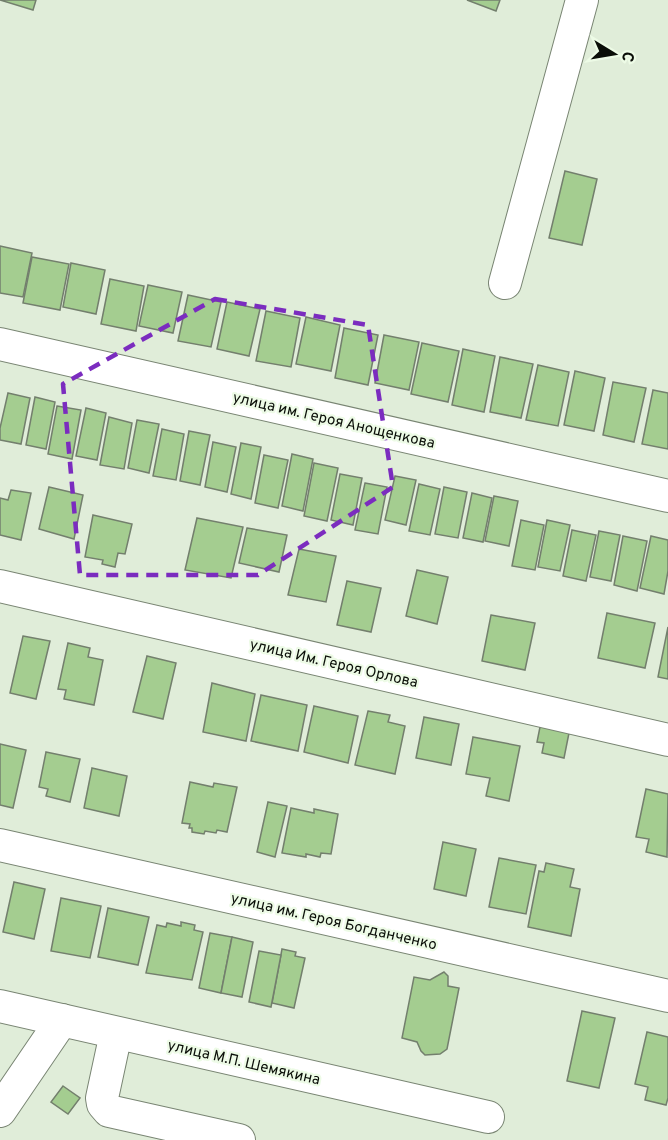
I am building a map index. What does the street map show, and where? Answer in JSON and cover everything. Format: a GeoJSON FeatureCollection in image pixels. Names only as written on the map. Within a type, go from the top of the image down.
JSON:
{"type":"FeatureCollection","features":[{"type":"Feature","properties":{"kind":"street"},"geometry":{"type":"LineString","coordinates":[[505,283],[582,0]]}},
{"type":"Feature","properties":{"kind":"street","name":"улица им. Героя Анощенкова"},"geometry":{"type":"LineString","coordinates":[[0,344],[668,496]]}},
{"type":"Feature","properties":{"kind":"street","name":"улица Им. Героя Орлова"},"geometry":{"type":"LineString","coordinates":[[0,586],[668,740]]}},
{"type":"Feature","properties":{"kind":"street","name":"улица им. Героя Богданченко"},"geometry":{"type":"LineString","coordinates":[[0,845],[668,996]]}},
{"type":"Feature","properties":{"kind":"street","name":"улица М.П. Шемякина"},"geometry":{"type":"LineString","coordinates":[[0,1006],[488,1117]]}},
{"type":"Feature","properties":{"kind":"street"},"geometry":{"type":"LineString","coordinates":[[0,1111],[62,1020]]}},
{"type":"Feature","properties":{"kind":"street"},"geometry":{"type":"LineString","coordinates":[[116,1033],[102,1098],[103,1104],[109,1111],[221,1138]]}},
{"type":"Feature","properties":{"kind":"highlighted area"},"geometry":{"type":"Polygon","coordinates":[[[215,299],[368,325],[393,487],[258,575],[80,575],[63,384],[215,299]]]}},
{"type":"Feature","properties":{"kind":"building"},"geometry":{"type":"Polygon","coordinates":[[[0,0],[36,0],[33,10],[0,0]]]}},
{"type":"Feature","properties":{"kind":"building"},"geometry":{"type":"Polygon","coordinates":[[[467,0],[500,0],[496,11],[467,0]]]}},
{"type":"Feature","properties":{"kind":"building"},"geometry":{"type":"Polygon","coordinates":[[[565,171],[597,179],[582,245],[549,238],[565,171]]]}},
{"type":"Feature","properties":{"kind":"building"},"geometry":{"type":"Polygon","coordinates":[[[0,246],[32,253],[23,297],[0,293],[0,246]]]}},
{"type":"Feature","properties":{"kind":"building"},"geometry":{"type":"Polygon","coordinates":[[[32,257],[69,264],[60,310],[23,303],[32,257]]]}},
{"type":"Feature","properties":{"kind":"building"},"geometry":{"type":"Polygon","coordinates":[[[71,263],[105,270],[96,314],[63,307],[71,263]]]}},
{"type":"Feature","properties":{"kind":"building"},"geometry":{"type":"Polygon","coordinates":[[[110,279],[144,286],[136,331],[101,324],[110,279]]]}},
{"type":"Feature","properties":{"kind":"building"},"geometry":{"type":"Polygon","coordinates":[[[148,285],[182,292],[173,333],[139,326],[148,285]]]}},
{"type":"Feature","properties":{"kind":"building"},"geometry":{"type":"Polygon","coordinates":[[[188,295],[221,302],[211,347],[178,341],[188,295]]]}},
{"type":"Feature","properties":{"kind":"building"},"geometry":{"type":"Polygon","coordinates":[[[227,302],[260,309],[249,356],[217,349],[227,302]]]}},
{"type":"Feature","properties":{"kind":"building"},"geometry":{"type":"Polygon","coordinates":[[[266,311],[300,318],[291,367],[256,361],[266,311]]]}},
{"type":"Feature","properties":{"kind":"building"},"geometry":{"type":"Polygon","coordinates":[[[306,317],[340,325],[331,371],[296,364],[306,317]]]}},
{"type":"Feature","properties":{"kind":"building"},"geometry":{"type":"Polygon","coordinates":[[[344,328],[378,335],[368,385],[335,378],[344,328]]]}},
{"type":"Feature","properties":{"kind":"building"},"geometry":{"type":"Polygon","coordinates":[[[384,335],[419,342],[409,390],[375,383],[384,335]]]}},
{"type":"Feature","properties":{"kind":"building"},"geometry":{"type":"Polygon","coordinates":[[[422,343],[459,351],[448,402],[411,394],[422,343]]]}},
{"type":"Feature","properties":{"kind":"building"},"geometry":{"type":"Polygon","coordinates":[[[463,349],[495,356],[484,412],[452,405],[463,349]]]}},
{"type":"Feature","properties":{"kind":"building"},"geometry":{"type":"Polygon","coordinates":[[[500,357],[533,364],[521,418],[490,412],[500,357]]]}},
{"type":"Feature","properties":{"kind":"building"},"geometry":{"type":"Polygon","coordinates":[[[538,365],[569,372],[558,426],[526,420],[538,365]]]}},
{"type":"Feature","properties":{"kind":"building"},"geometry":{"type":"Polygon","coordinates":[[[575,371],[605,378],[594,431],[564,425],[575,371]]]}},
{"type":"Feature","properties":{"kind":"building"},"geometry":{"type":"Polygon","coordinates":[[[613,382],[646,388],[634,442],[603,435],[613,382]]]}},
{"type":"Feature","properties":{"kind":"building"},"geometry":{"type":"Polygon","coordinates":[[[653,390],[668,393],[668,449],[642,444],[653,390]]]}},
{"type":"Feature","properties":{"kind":"building"},"geometry":{"type":"Polygon","coordinates":[[[8,393],[30,398],[21,444],[0,440],[0,428],[8,393]]]}},
{"type":"Feature","properties":{"kind":"building"},"geometry":{"type":"Polygon","coordinates":[[[35,397],[55,402],[46,449],[26,445],[35,397]]]}},
{"type":"Feature","properties":{"kind":"building"},"geometry":{"type":"Polygon","coordinates":[[[57,406],[81,410],[72,459],[48,454],[57,406]]]}},
{"type":"Feature","properties":{"kind":"building"},"geometry":{"type":"Polygon","coordinates":[[[86,408],[106,413],[97,460],[76,456],[86,408]]]}},
{"type":"Feature","properties":{"kind":"building"},"geometry":{"type":"Polygon","coordinates":[[[109,417],[132,423],[124,469],[100,465],[109,417]]]}},
{"type":"Feature","properties":{"kind":"building"},"geometry":{"type":"Polygon","coordinates":[[[137,420],[159,424],[149,473],[128,468],[137,420]]]}},
{"type":"Feature","properties":{"kind":"building"},"geometry":{"type":"Polygon","coordinates":[[[162,429],[184,434],[176,480],[153,476],[162,429]]]}},
{"type":"Feature","properties":{"kind":"building"},"geometry":{"type":"Polygon","coordinates":[[[189,431],[210,435],[200,485],[180,481],[189,431]]]}},
{"type":"Feature","properties":{"kind":"building"},"geometry":{"type":"Polygon","coordinates":[[[213,442],[236,447],[227,492],[205,487],[213,442]]]}},
{"type":"Feature","properties":{"kind":"building"},"geometry":{"type":"Polygon","coordinates":[[[241,443],[261,447],[251,499],[231,494],[241,443]]]}},
{"type":"Feature","properties":{"kind":"building"},"geometry":{"type":"Polygon","coordinates":[[[292,454],[313,459],[303,511],[282,506],[292,454]]]}},
{"type":"Feature","properties":{"kind":"building"},"geometry":{"type":"Polygon","coordinates":[[[264,455],[288,460],[278,508],[255,503],[264,455]]]}},
{"type":"Feature","properties":{"kind":"building"},"geometry":{"type":"Polygon","coordinates":[[[314,463],[338,468],[327,521],[304,516],[314,463]]]}},
{"type":"Feature","properties":{"kind":"building"},"geometry":{"type":"Polygon","coordinates":[[[340,474],[362,478],[353,525],[331,520],[340,474]]]}},
{"type":"Feature","properties":{"kind":"building"},"geometry":{"type":"Polygon","coordinates":[[[395,476],[416,480],[406,525],[385,520],[395,476]]]}},
{"type":"Feature","properties":{"kind":"building"},"geometry":{"type":"Polygon","coordinates":[[[365,483],[387,487],[378,534],[355,530],[365,483]]]}},
{"type":"Feature","properties":{"kind":"building"},"geometry":{"type":"Polygon","coordinates":[[[419,484],[440,489],[430,535],[409,531],[419,484]]]}},
{"type":"Feature","properties":{"kind":"building"},"geometry":{"type":"Polygon","coordinates":[[[49,487],[83,495],[74,539],[39,529],[49,487]]]}},
{"type":"Feature","properties":{"kind":"building"},"geometry":{"type":"Polygon","coordinates":[[[444,487],[467,492],[458,538],[435,534],[444,487]]]}},
{"type":"Feature","properties":{"kind":"building"},"geometry":{"type":"Polygon","coordinates":[[[11,490],[31,493],[21,540],[0,535],[0,498],[8,500],[11,490]]]}},
{"type":"Feature","properties":{"kind":"building"},"geometry":{"type":"Polygon","coordinates":[[[472,493],[492,498],[483,542],[463,538],[472,493]]]}},
{"type":"Feature","properties":{"kind":"building"},"geometry":{"type":"Polygon","coordinates":[[[494,496],[518,501],[509,546],[485,541],[494,496]]]}},
{"type":"Feature","properties":{"kind":"building"},"geometry":{"type":"Polygon","coordinates":[[[93,515],[132,524],[125,554],[118,553],[115,567],[102,564],[103,560],[85,557],[93,515]]]}},
{"type":"Feature","properties":{"kind":"building"},"geometry":{"type":"Polygon","coordinates":[[[197,518],[243,527],[231,578],[185,570],[197,518]]]}},
{"type":"Feature","properties":{"kind":"building"},"geometry":{"type":"Polygon","coordinates":[[[521,520],[544,525],[535,570],[512,566],[521,520]]]}},
{"type":"Feature","properties":{"kind":"building"},"geometry":{"type":"Polygon","coordinates":[[[547,520],[570,525],[560,571],[538,567],[547,520]]]}},
{"type":"Feature","properties":{"kind":"building"},"geometry":{"type":"Polygon","coordinates":[[[247,528],[287,535],[279,572],[239,563],[247,528]]]}},
{"type":"Feature","properties":{"kind":"building"},"geometry":{"type":"Polygon","coordinates":[[[572,530],[596,535],[586,581],[563,576],[572,530]]]}},
{"type":"Feature","properties":{"kind":"building"},"geometry":{"type":"Polygon","coordinates":[[[599,531],[620,535],[611,581],[590,577],[599,531]]]}},
{"type":"Feature","properties":{"kind":"building"},"geometry":{"type":"Polygon","coordinates":[[[623,536],[647,541],[637,591],[614,585],[623,536]]]}},
{"type":"Feature","properties":{"kind":"building"},"geometry":{"type":"Polygon","coordinates":[[[651,536],[668,540],[668,571],[664,594],[640,588],[651,536]]]}},
{"type":"Feature","properties":{"kind":"building"},"geometry":{"type":"Polygon","coordinates":[[[299,549],[336,556],[326,602],[288,595],[299,549]]]}},
{"type":"Feature","properties":{"kind":"building"},"geometry":{"type":"Polygon","coordinates":[[[417,570],[448,577],[437,624],[406,616],[417,570]]]}},
{"type":"Feature","properties":{"kind":"building"},"geometry":{"type":"Polygon","coordinates":[[[347,581],[381,588],[371,632],[337,625],[347,581]]]}},
{"type":"Feature","properties":{"kind":"building"},"geometry":{"type":"Polygon","coordinates":[[[607,613],[655,623],[645,668],[598,658],[607,613]]]}},
{"type":"Feature","properties":{"kind":"building"},"geometry":{"type":"Polygon","coordinates":[[[491,615],[535,623],[525,670],[482,661],[491,615]]]}},
{"type":"Feature","properties":{"kind":"building"},"geometry":{"type":"Polygon","coordinates":[[[668,627],[668,679],[658,677],[668,627]]]}},
{"type":"Feature","properties":{"kind":"building"},"geometry":{"type":"Polygon","coordinates":[[[23,636],[50,641],[36,699],[10,693],[23,636]]]}},
{"type":"Feature","properties":{"kind":"building"},"geometry":{"type":"Polygon","coordinates":[[[68,643],[90,648],[88,657],[103,660],[94,705],[64,699],[66,690],[58,689],[68,643]]]}},
{"type":"Feature","properties":{"kind":"building"},"geometry":{"type":"Polygon","coordinates":[[[147,656],[176,663],[163,719],[133,712],[147,656]]]}},
{"type":"Feature","properties":{"kind":"building"},"geometry":{"type":"Polygon","coordinates":[[[212,683],[255,694],[246,741],[203,732],[212,683]]]}},
{"type":"Feature","properties":{"kind":"building"},"geometry":{"type":"Polygon","coordinates":[[[261,695],[307,705],[298,751],[251,741],[261,695]]]}},
{"type":"Feature","properties":{"kind":"building"},"geometry":{"type":"Polygon","coordinates":[[[314,706],[358,716],[348,763],[304,752],[314,706]]]}},
{"type":"Feature","properties":{"kind":"building"},"geometry":{"type":"Polygon","coordinates":[[[368,711],[390,715],[388,722],[405,726],[395,774],[355,765],[368,711]]]}},
{"type":"Feature","properties":{"kind":"building"},"geometry":{"type":"Polygon","coordinates":[[[424,717],[459,724],[451,765],[416,758],[424,717]]]}},
{"type":"Feature","properties":{"kind":"building"},"geometry":{"type":"Polygon","coordinates":[[[542,717],[571,723],[564,758],[542,753],[544,743],[537,742],[542,717]]]}},
{"type":"Feature","properties":{"kind":"building"},"geometry":{"type":"Polygon","coordinates":[[[473,737],[520,746],[509,801],[486,796],[490,778],[466,774],[473,737]]]}},
{"type":"Feature","properties":{"kind":"building"},"geometry":{"type":"Polygon","coordinates":[[[0,744],[26,750],[13,808],[0,805],[0,744]]]}},
{"type":"Feature","properties":{"kind":"building"},"geometry":{"type":"Polygon","coordinates":[[[46,752],[80,759],[70,802],[46,796],[48,789],[39,787],[46,752]]]}},
{"type":"Feature","properties":{"kind":"building"},"geometry":{"type":"Polygon","coordinates":[[[92,768],[127,776],[119,816],[84,808],[92,768]]]}},
{"type":"Feature","properties":{"kind":"building"},"geometry":{"type":"Polygon","coordinates":[[[190,782],[213,787],[214,783],[237,787],[227,832],[205,831],[204,834],[192,832],[192,828],[189,828],[190,824],[182,823],[190,782]]]}},
{"type":"Feature","properties":{"kind":"building"},"geometry":{"type":"Polygon","coordinates":[[[646,789],[668,794],[667,857],[646,852],[649,839],[636,837],[646,789]]]}},
{"type":"Feature","properties":{"kind":"building"},"geometry":{"type":"Polygon","coordinates":[[[268,802],[287,806],[275,857],[257,852],[268,802]]]}},
{"type":"Feature","properties":{"kind":"building"},"geometry":{"type":"Polygon","coordinates":[[[291,808],[314,813],[314,809],[338,814],[331,854],[321,853],[320,857],[306,854],[306,857],[282,853],[291,808]]]}},
{"type":"Feature","properties":{"kind":"building"},"geometry":{"type":"Polygon","coordinates":[[[443,842],[476,849],[466,896],[434,889],[443,842]]]}},
{"type":"Feature","properties":{"kind":"building"},"geometry":{"type":"Polygon","coordinates":[[[499,858],[536,865],[526,914],[489,907],[499,858]]]}},
{"type":"Feature","properties":{"kind":"building"},"geometry":{"type":"Polygon","coordinates":[[[546,863],[574,869],[570,887],[580,889],[571,936],[528,927],[539,871],[544,872],[546,863]]]}},
{"type":"Feature","properties":{"kind":"building"},"geometry":{"type":"Polygon","coordinates":[[[14,882],[45,889],[34,939],[3,932],[14,882]]]}},
{"type":"Feature","properties":{"kind":"building"},"geometry":{"type":"Polygon","coordinates":[[[61,898],[101,906],[90,958],[51,951],[61,898]]]}},
{"type":"Feature","properties":{"kind":"building"},"geometry":{"type":"Polygon","coordinates":[[[108,908],[149,917],[138,965],[98,957],[108,908]]]}},
{"type":"Feature","properties":{"kind":"building"},"geometry":{"type":"Polygon","coordinates":[[[181,922],[195,925],[194,930],[203,932],[192,980],[146,973],[157,925],[166,927],[167,923],[181,926],[181,922]]]}},
{"type":"Feature","properties":{"kind":"building"},"geometry":{"type":"Polygon","coordinates":[[[210,933],[232,937],[221,993],[199,988],[210,933]]]}},
{"type":"Feature","properties":{"kind":"building"},"geometry":{"type":"Polygon","coordinates":[[[232,937],[253,942],[242,997],[221,993],[232,937]]]}},
{"type":"Feature","properties":{"kind":"building"},"geometry":{"type":"Polygon","coordinates":[[[282,949],[296,952],[295,956],[305,958],[294,1008],[272,1003],[282,949]]]}},
{"type":"Feature","properties":{"kind":"building"},"geometry":{"type":"Polygon","coordinates":[[[259,951],[281,955],[271,1007],[249,1002],[259,951]]]}},
{"type":"Feature","properties":{"kind":"building"},"geometry":{"type":"Polygon","coordinates":[[[444,972],[448,976],[448,986],[459,988],[447,1049],[440,1054],[425,1055],[417,1042],[402,1038],[414,977],[430,980],[444,972]]]}},
{"type":"Feature","properties":{"kind":"building"},"geometry":{"type":"Polygon","coordinates":[[[582,1011],[615,1018],[599,1088],[567,1081],[582,1011]]]}},
{"type":"Feature","properties":{"kind":"building"},"geometry":{"type":"Polygon","coordinates":[[[647,1032],[668,1037],[666,1105],[645,1100],[648,1087],[635,1084],[647,1032]]]}},
{"type":"Feature","properties":{"kind":"building"},"geometry":{"type":"Polygon","coordinates":[[[63,1086],[80,1098],[68,1114],[51,1102],[63,1086]]]}}]}
